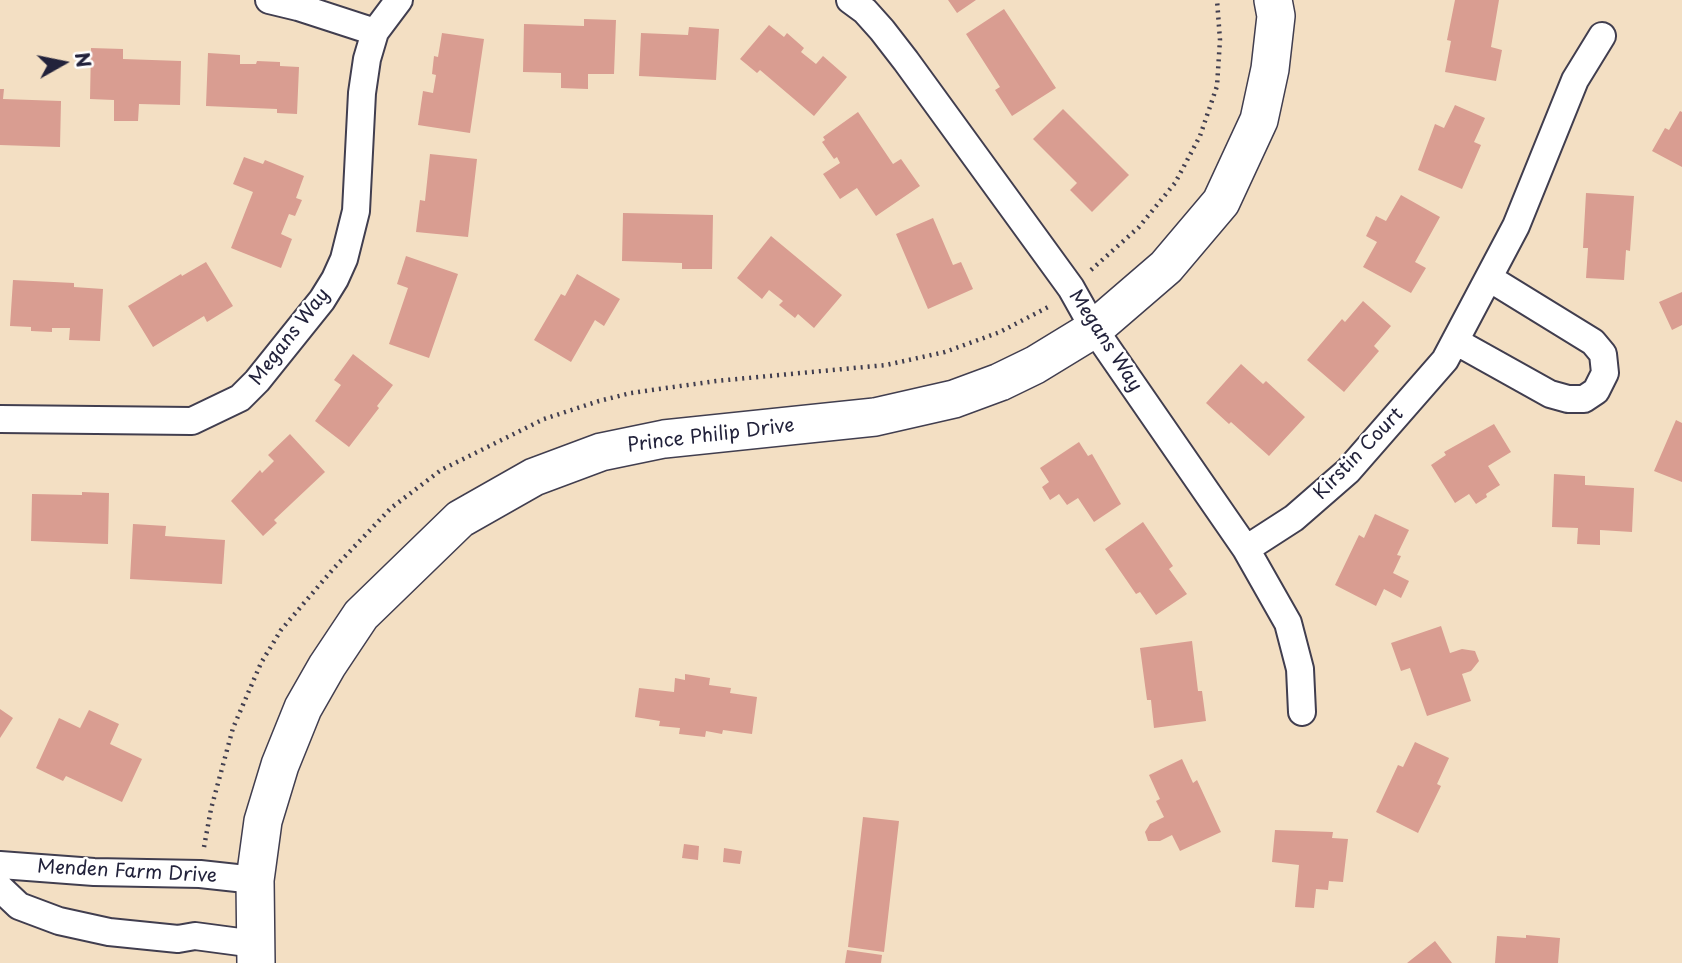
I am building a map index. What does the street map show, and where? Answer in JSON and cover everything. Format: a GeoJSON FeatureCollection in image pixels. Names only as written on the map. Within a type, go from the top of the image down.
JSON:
{"type":"FeatureCollection","features":[{"type":"Feature","properties":{"kind":"street"},"geometry":{"type":"LineString","coordinates":[[269,0],[375,32]]}},
{"type":"Feature","properties":{"kind":"street","name":"Megans Way"},"geometry":{"type":"LineString","coordinates":[[0,419],[192,421],[216,412],[240,398],[257,381],[321,300],[344,259],[356,211],[362,93],[367,59],[375,32],[399,0]]}},
{"type":"Feature","properties":{"kind":"street","name":"Megans Way"},"geometry":{"type":"LineString","coordinates":[[850,0],[873,20],[906,61],[1071,288],[1094,329],[1246,549],[1288,623],[1300,669],[1301,712]]}},
{"type":"Feature","properties":{"kind":"street","name":"Prince Philip Drive"},"geometry":{"type":"LineString","coordinates":[[255,954],[254,880],[263,821],[280,765],[303,708],[361,615],[460,519],[534,477],[601,452],[664,439],[875,417],[954,399],[1000,382],[1034,365],[1094,329],[1166,267],[1221,202],[1259,120],[1270,69],[1278,5]]}},
{"type":"Feature","properties":{"kind":"street","name":"Kirstin Court"},"geometry":{"type":"LineString","coordinates":[[1246,549],[1294,518],[1348,471],[1445,360],[1516,226],[1575,80],[1602,36]]}},
{"type":"Feature","properties":{"kind":"street"},"geometry":{"type":"LineString","coordinates":[[1455,341],[1550,394],[1568,400],[1584,399],[1596,391],[1605,373],[1603,354],[1593,342],[1489,278]]}},
{"type":"Feature","properties":{"kind":"street","name":"Menden Farm Drive"},"geometry":{"type":"LineString","coordinates":[[0,865],[94,872],[200,873],[254,880]]}},
{"type":"Feature","properties":{"kind":"street"},"geometry":{"type":"LineString","coordinates":[[0,888],[19,906],[59,921],[109,932],[178,939],[195,936],[255,954]]}},
{"type":"Feature","properties":{"kind":"building"},"geometry":{"type":"Polygon","coordinates":[[[948,0],[976,0],[957,13],[948,0]]]}},
{"type":"Feature","properties":{"kind":"building"},"geometry":{"type":"Polygon","coordinates":[[[1455,0],[1499,0],[1491,47],[1502,50],[1496,81],[1445,72],[1451,41],[1447,40],[1455,0]]]}},
{"type":"Feature","properties":{"kind":"building"},"geometry":{"type":"Polygon","coordinates":[[[1004,9],[1056,88],[1012,116],[995,90],[1000,87],[966,34],[1004,9]]]}},
{"type":"Feature","properties":{"kind":"building"},"geometry":{"type":"Polygon","coordinates":[[[584,19],[616,20],[614,74],[588,74],[588,89],[561,88],[561,73],[523,72],[524,24],[584,26],[584,19]]]}},
{"type":"Feature","properties":{"kind":"building"},"geometry":{"type":"Polygon","coordinates":[[[769,25],[784,37],[787,33],[804,48],[801,52],[816,64],[823,56],[847,77],[814,116],[760,70],[757,73],[740,59],[769,25]]]}},
{"type":"Feature","properties":{"kind":"building"},"geometry":{"type":"Polygon","coordinates":[[[689,27],[719,29],[716,80],[639,76],[641,33],[688,35],[689,27]]]}},
{"type":"Feature","properties":{"kind":"building"},"geometry":{"type":"Polygon","coordinates":[[[442,33],[484,39],[470,133],[418,125],[423,91],[433,93],[436,75],[432,74],[434,56],[438,57],[442,33]]]}},
{"type":"Feature","properties":{"kind":"building"},"geometry":{"type":"Polygon","coordinates":[[[91,48],[123,49],[123,59],[181,61],[180,105],[139,104],[138,121],[114,121],[114,100],[90,99],[91,48]]]}},
{"type":"Feature","properties":{"kind":"building"},"geometry":{"type":"Polygon","coordinates":[[[208,53],[240,55],[240,64],[256,64],[257,61],[280,62],[280,66],[299,67],[297,114],[277,113],[277,109],[206,106],[208,53]]]}},
{"type":"Feature","properties":{"kind":"building"},"geometry":{"type":"Polygon","coordinates":[[[0,89],[4,89],[3,99],[61,101],[60,147],[0,145],[0,89]]]}},
{"type":"Feature","properties":{"kind":"building"},"geometry":{"type":"Polygon","coordinates":[[[1455,105],[1485,118],[1474,142],[1481,145],[1462,189],[1418,170],[1435,124],[1444,128],[1455,105]]]}},
{"type":"Feature","properties":{"kind":"building"},"geometry":{"type":"Polygon","coordinates":[[[1063,109],[1129,175],[1092,212],[1070,190],[1077,183],[1033,139],[1063,109]]]}},
{"type":"Feature","properties":{"kind":"building"},"geometry":{"type":"Polygon","coordinates":[[[1680,111],[1682,167],[1652,151],[1665,128],[1669,130],[1680,111]]]}},
{"type":"Feature","properties":{"kind":"building"},"geometry":{"type":"Polygon","coordinates":[[[858,112],[893,164],[901,159],[920,186],[876,216],[857,188],[840,199],[823,174],[840,163],[822,142],[825,140],[823,137],[858,112]]]}},
{"type":"Feature","properties":{"kind":"building"},"geometry":{"type":"Polygon","coordinates":[[[430,154],[477,159],[468,237],[416,232],[420,200],[425,201],[430,154]]]}},
{"type":"Feature","properties":{"kind":"building"},"geometry":{"type":"Polygon","coordinates":[[[244,157],[263,164],[265,160],[304,176],[296,198],[302,200],[295,216],[289,214],[281,234],[292,239],[281,268],[231,248],[253,192],[233,184],[244,157]]]}},
{"type":"Feature","properties":{"kind":"building"},"geometry":{"type":"Polygon","coordinates":[[[1586,193],[1634,196],[1630,251],[1626,250],[1624,280],[1586,278],[1588,248],[1583,248],[1586,193]]]}},
{"type":"Feature","properties":{"kind":"building"},"geometry":{"type":"Polygon","coordinates":[[[1401,195],[1440,217],[1415,262],[1426,268],[1411,293],[1363,267],[1377,242],[1366,236],[1376,216],[1386,221],[1401,195]]]}},
{"type":"Feature","properties":{"kind":"building"},"geometry":{"type":"Polygon","coordinates":[[[623,213],[713,215],[712,269],[682,269],[682,263],[622,261],[623,213]]]}},
{"type":"Feature","properties":{"kind":"building"},"geometry":{"type":"Polygon","coordinates":[[[933,218],[953,265],[961,262],[973,289],[928,309],[896,234],[933,218]]]}},
{"type":"Feature","properties":{"kind":"building"},"geometry":{"type":"Polygon","coordinates":[[[771,236],[842,295],[814,328],[798,314],[795,318],[779,305],[783,301],[769,290],[762,299],[737,278],[771,236]]]}},
{"type":"Feature","properties":{"kind":"building"},"geometry":{"type":"Polygon","coordinates":[[[406,256],[458,274],[429,358],[389,344],[408,288],[397,284],[406,256]]]}},
{"type":"Feature","properties":{"kind":"building"},"geometry":{"type":"Polygon","coordinates":[[[206,262],[233,306],[207,322],[204,316],[153,347],[128,306],[206,262]]]}},
{"type":"Feature","properties":{"kind":"building"},"geometry":{"type":"Polygon","coordinates":[[[577,274],[620,299],[604,326],[595,320],[571,362],[534,340],[561,294],[565,296],[577,274]]]}},
{"type":"Feature","properties":{"kind":"building"},"geometry":{"type":"Polygon","coordinates":[[[13,280],[74,283],[74,287],[103,289],[100,341],[69,340],[70,328],[52,328],[52,332],[10,326],[13,280]]]}},
{"type":"Feature","properties":{"kind":"building"},"geometry":{"type":"Polygon","coordinates":[[[1682,292],[1682,325],[1672,330],[1659,302],[1682,292]]]}},
{"type":"Feature","properties":{"kind":"building"},"geometry":{"type":"Polygon","coordinates":[[[1363,301],[1391,326],[1374,346],[1379,351],[1344,392],[1307,360],[1342,319],[1345,322],[1363,301]]]}},
{"type":"Feature","properties":{"kind":"building"},"geometry":{"type":"Polygon","coordinates":[[[353,354],[393,385],[349,447],[315,421],[341,385],[334,380],[353,354]]]}},
{"type":"Feature","properties":{"kind":"building"},"geometry":{"type":"Polygon","coordinates":[[[1241,364],[1263,384],[1266,381],[1305,417],[1269,456],[1206,403],[1241,364]]]}},
{"type":"Feature","properties":{"kind":"building"},"geometry":{"type":"Polygon","coordinates":[[[1676,420],[1682,423],[1682,482],[1654,471],[1676,420]]]}},
{"type":"Feature","properties":{"kind":"building"},"geometry":{"type":"Polygon","coordinates":[[[1494,424],[1511,452],[1488,466],[1500,485],[1476,504],[1469,494],[1455,503],[1431,465],[1446,455],[1444,452],[1494,424]]]}},
{"type":"Feature","properties":{"kind":"building"},"geometry":{"type":"Polygon","coordinates":[[[290,434],[325,472],[274,520],[277,523],[263,536],[231,501],[260,470],[262,473],[274,461],[268,455],[290,434]]]}},
{"type":"Feature","properties":{"kind":"building"},"geometry":{"type":"Polygon","coordinates":[[[1079,442],[1088,456],[1092,454],[1121,504],[1094,522],[1078,498],[1067,505],[1059,494],[1050,500],[1042,487],[1049,482],[1040,468],[1079,442]]]}},
{"type":"Feature","properties":{"kind":"building"},"geometry":{"type":"Polygon","coordinates":[[[1554,474],[1585,476],[1585,485],[1634,488],[1632,532],[1600,530],[1600,545],[1577,544],[1578,528],[1552,527],[1554,474]]]}},
{"type":"Feature","properties":{"kind":"building"},"geometry":{"type":"Polygon","coordinates":[[[82,492],[109,493],[108,544],[31,541],[32,494],[82,495],[82,492]]]}},
{"type":"Feature","properties":{"kind":"building"},"geometry":{"type":"Polygon","coordinates":[[[1375,514],[1409,530],[1397,555],[1401,556],[1393,573],[1409,581],[1401,598],[1384,589],[1376,606],[1335,585],[1359,535],[1364,538],[1375,514]]]}},
{"type":"Feature","properties":{"kind":"building"},"geometry":{"type":"Polygon","coordinates":[[[1143,522],[1173,566],[1169,569],[1187,594],[1156,615],[1140,592],[1136,594],[1105,549],[1143,522]]]}},
{"type":"Feature","properties":{"kind":"building"},"geometry":{"type":"Polygon","coordinates":[[[133,524],[166,526],[165,536],[225,540],[222,584],[130,579],[133,524]]]}},
{"type":"Feature","properties":{"kind":"building"},"geometry":{"type":"Polygon","coordinates":[[[1441,626],[1450,653],[1462,649],[1475,651],[1479,661],[1471,671],[1462,674],[1471,701],[1427,716],[1410,668],[1401,671],[1391,643],[1441,626]]]}},
{"type":"Feature","properties":{"kind":"building"},"geometry":{"type":"Polygon","coordinates":[[[1192,641],[1198,691],[1202,691],[1206,721],[1154,728],[1140,648],[1192,641]]]}},
{"type":"Feature","properties":{"kind":"building"},"geometry":{"type":"Polygon","coordinates":[[[685,674],[710,678],[709,685],[731,688],[730,693],[757,697],[752,734],[723,730],[722,734],[706,731],[705,737],[679,734],[680,728],[659,726],[660,721],[635,717],[639,688],[674,692],[675,678],[685,680],[685,674]]]}},
{"type":"Feature","properties":{"kind":"building"},"geometry":{"type":"Polygon","coordinates":[[[0,709],[13,718],[0,738],[0,709]]]}},
{"type":"Feature","properties":{"kind":"building"},"geometry":{"type":"Polygon","coordinates":[[[89,710],[119,724],[110,744],[142,759],[122,802],[66,776],[63,781],[36,768],[59,718],[80,728],[89,710]]]}},
{"type":"Feature","properties":{"kind":"building"},"geometry":{"type":"Polygon","coordinates":[[[1415,742],[1449,758],[1437,784],[1441,786],[1418,833],[1376,812],[1398,765],[1403,767],[1415,742]]]}},
{"type":"Feature","properties":{"kind":"building"},"geometry":{"type":"Polygon","coordinates":[[[1182,759],[1193,783],[1197,780],[1221,832],[1180,851],[1172,835],[1160,841],[1148,841],[1145,832],[1150,824],[1164,817],[1156,801],[1160,799],[1149,775],[1182,759]]]}},
{"type":"Feature","properties":{"kind":"building"},"geometry":{"type":"Polygon","coordinates":[[[863,817],[899,821],[884,952],[848,947],[863,817]]]}},
{"type":"Feature","properties":{"kind":"building"},"geometry":{"type":"Polygon","coordinates":[[[1275,830],[1333,832],[1332,838],[1348,839],[1343,882],[1329,881],[1328,890],[1316,889],[1314,908],[1295,907],[1299,865],[1272,862],[1275,830]]]}},
{"type":"Feature","properties":{"kind":"building"},"geometry":{"type":"Polygon","coordinates":[[[684,844],[699,846],[698,860],[682,858],[684,844]]]}},
{"type":"Feature","properties":{"kind":"building"},"geometry":{"type":"Polygon","coordinates":[[[724,848],[742,851],[740,864],[723,862],[724,848]]]}},
{"type":"Feature","properties":{"kind":"building"},"geometry":{"type":"Polygon","coordinates":[[[1526,935],[1560,938],[1558,963],[1495,963],[1497,936],[1526,938],[1526,935]]]}},
{"type":"Feature","properties":{"kind":"building"},"geometry":{"type":"Polygon","coordinates":[[[1435,941],[1452,963],[1407,963],[1435,941]]]}},
{"type":"Feature","properties":{"kind":"building"},"geometry":{"type":"Polygon","coordinates":[[[847,950],[882,955],[881,963],[845,963],[847,950]]]}}]}
